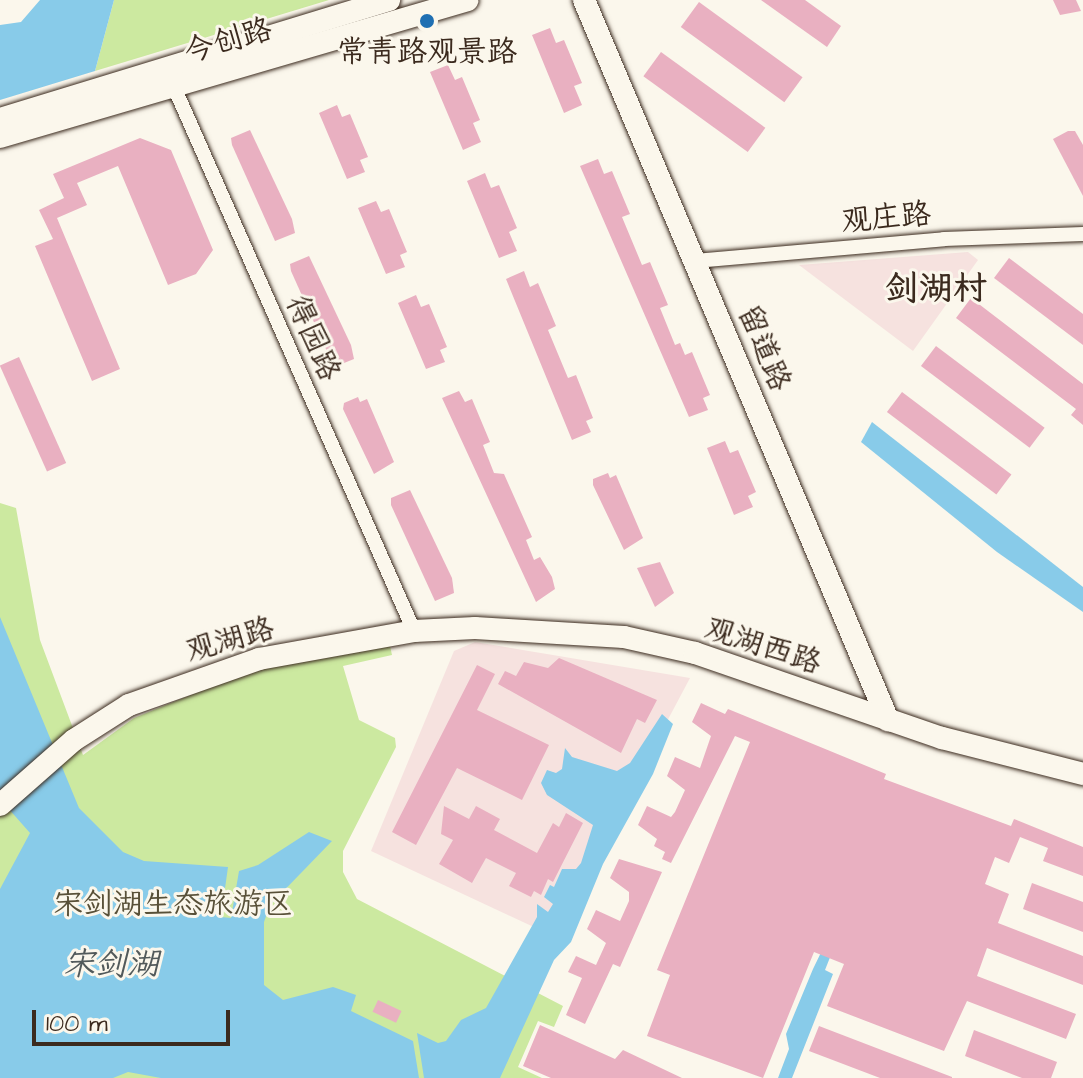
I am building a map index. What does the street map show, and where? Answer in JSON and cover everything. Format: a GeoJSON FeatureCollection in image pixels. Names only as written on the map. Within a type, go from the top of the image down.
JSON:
{"type":"FeatureCollection","features":[{"type":"Feature","properties":{"kind":"street","name":"今创路"},"geometry":{"type":"LineString","coordinates":[[1,130],[165,65],[389,0]]}},
{"type":"Feature","properties":{"kind":"street","name":"今创路"},"geometry":{"type":"LineString","coordinates":[[1,130],[174,88],[467,0]]}},
{"type":"Feature","properties":{"kind":"street","name":"留道路"},"geometry":{"type":"LineString","coordinates":[[584,0],[888,720]]}},
{"type":"Feature","properties":{"kind":"street","name":"得园路"},"geometry":{"type":"LineString","coordinates":[[165,65],[414,631]]}},
{"type":"Feature","properties":{"kind":"street","name":"观庄路"},"geometry":{"type":"LineString","coordinates":[[695,261],[944,239],[1083,234]]}},
{"type":"Feature","properties":{"kind":"street","name":"观湖西路"},"geometry":{"type":"LineString","coordinates":[[414,631],[549,629],[624,637],[695,653],[1000,756],[1083,774]]}},
{"type":"Feature","properties":{"kind":"street","name":"观湖路"},"geometry":{"type":"LineString","coordinates":[[0,805],[74,740],[129,705],[259,659],[414,631]]}},
{"type":"Feature","properties":{"kind":"shaded area"},"geometry":{"type":"Polygon","coordinates":[[[968,252],[978,260],[913,351],[799,265],[968,252]]]}},
{"type":"Feature","properties":{"kind":"shaded area"},"geometry":{"type":"Polygon","coordinates":[[[475,642],[690,678],[553,936],[371,851],[454,651],[475,642]]]}},
{"type":"Feature","properties":{"kind":"green space"},"geometry":{"type":"Polygon","coordinates":[[[114,0],[329,0],[95,71],[114,0]]]}},
{"type":"Feature","properties":{"kind":"green space","name":"宋剑湖生态旅游区"},"geometry":{"type":"Polygon","coordinates":[[[0,503],[16,508],[40,640],[83,755],[134,718],[203,690],[273,666],[389,641],[392,655],[343,666],[359,720],[395,738],[396,747],[343,851],[343,872],[357,899],[563,1006],[554,1027],[538,1021],[518,1067],[542,1078],[0,1078],[0,503]]]}},
{"type":"Feature","properties":{"kind":"water"},"geometry":{"type":"Polygon","coordinates":[[[40,0],[114,0],[95,71],[0,100],[0,25],[21,22],[40,0]]]}},
{"type":"Feature","properties":{"kind":"water"},"geometry":{"type":"Polygon","coordinates":[[[872,422],[1083,587],[1083,612],[997,552],[861,442],[872,422]]]}},
{"type":"Feature","properties":{"kind":"water","name":"宋剑湖"},"geometry":{"type":"Polygon","coordinates":[[[0,617],[79,808],[123,852],[144,861],[228,867],[221,917],[231,918],[239,871],[258,865],[309,832],[332,841],[270,905],[264,922],[264,985],[283,1000],[333,987],[356,995],[351,1011],[413,1041],[419,1078],[161,1078],[128,1072],[113,1078],[0,1078],[0,889],[30,833],[0,799],[0,617]]]}},
{"type":"Feature","properties":{"kind":"water"},"geometry":{"type":"Polygon","coordinates":[[[662,714],[673,724],[653,774],[603,864],[571,942],[554,960],[500,1078],[424,1078],[417,1033],[438,1043],[446,1041],[461,1020],[486,1008],[537,917],[537,904],[548,912],[553,904],[544,897],[550,885],[554,887],[562,869],[576,869],[581,863],[593,825],[547,795],[541,783],[547,770],[556,773],[562,769],[565,748],[572,757],[617,771],[630,763],[662,714]]]}},
{"type":"Feature","properties":{"kind":"water"},"geometry":{"type":"Polygon","coordinates":[[[880,831],[825,970],[833,974],[792,1078],[778,1078],[789,1049],[786,1034],[813,969],[880,831]]]}},
{"type":"Feature","properties":{"kind":"building"},"geometry":{"type":"Polygon","coordinates":[[[761,0],[805,0],[841,26],[827,47],[761,0]]]}},
{"type":"Feature","properties":{"kind":"building"},"geometry":{"type":"Polygon","coordinates":[[[1053,0],[1076,0],[1081,11],[1060,15],[1053,0]]]}},
{"type":"Feature","properties":{"kind":"building"},"geometry":{"type":"Polygon","coordinates":[[[699,2],[803,77],[784,102],[681,27],[699,2]]]}},
{"type":"Feature","properties":{"kind":"building"},"geometry":{"type":"Polygon","coordinates":[[[550,28],[556,43],[564,40],[582,83],[574,86],[582,105],[564,113],[532,35],[550,28]]]}},
{"type":"Feature","properties":{"kind":"building"},"geometry":{"type":"Polygon","coordinates":[[[661,52],[765,128],[748,152],[643,76],[661,52]]]}},
{"type":"Feature","properties":{"kind":"building"},"geometry":{"type":"Polygon","coordinates":[[[448,65],[455,80],[462,77],[480,120],[473,123],[481,142],[463,150],[430,72],[448,65]]]}},
{"type":"Feature","properties":{"kind":"building"},"geometry":{"type":"Polygon","coordinates":[[[337,105],[342,117],[350,114],[368,157],[360,160],[365,172],[347,179],[319,113],[337,105]]]}},
{"type":"Feature","properties":{"kind":"building"},"geometry":{"type":"Polygon","coordinates":[[[250,130],[292,219],[295,233],[275,241],[232,145],[231,138],[250,130]]]}},
{"type":"Feature","properties":{"kind":"building"},"geometry":{"type":"Polygon","coordinates":[[[1075,131],[1083,145],[1083,196],[1053,139],[1075,131]]]}},
{"type":"Feature","properties":{"kind":"building"},"geometry":{"type":"Polygon","coordinates":[[[140,138],[171,150],[213,250],[196,274],[168,285],[118,166],[77,183],[87,205],[57,218],[120,369],[92,381],[35,246],[53,239],[39,210],[64,198],[53,174],[140,138]]]}},
{"type":"Feature","properties":{"kind":"building"},"geometry":{"type":"Polygon","coordinates":[[[598,159],[604,174],[612,171],[630,214],[622,217],[642,265],[650,262],[668,305],[660,308],[675,345],[680,343],[685,355],[692,352],[710,395],[703,398],[708,410],[689,417],[580,166],[598,159]]]}},
{"type":"Feature","properties":{"kind":"building"},"geometry":{"type":"Polygon","coordinates":[[[485,173],[491,188],[499,185],[517,228],[509,232],[517,251],[499,258],[467,181],[485,173]]]}},
{"type":"Feature","properties":{"kind":"building"},"geometry":{"type":"Polygon","coordinates":[[[376,201],[381,212],[389,209],[407,252],[400,255],[405,267],[386,274],[358,208],[376,201]]]}},
{"type":"Feature","properties":{"kind":"building"},"geometry":{"type":"Polygon","coordinates":[[[309,256],[351,345],[354,359],[334,367],[291,271],[290,264],[309,256]]]}},
{"type":"Feature","properties":{"kind":"building"},"geometry":{"type":"Polygon","coordinates":[[[1009,258],[1083,314],[1083,345],[994,278],[1009,258]]]}},
{"type":"Feature","properties":{"kind":"building"},"geometry":{"type":"Polygon","coordinates":[[[524,271],[530,287],[538,283],[556,326],[548,330],[568,378],[576,375],[593,418],[586,421],[591,432],[572,440],[506,279],[524,271]]]}},
{"type":"Feature","properties":{"kind":"building"},"geometry":{"type":"Polygon","coordinates":[[[416,295],[421,307],[429,304],[447,347],[440,350],[445,362],[426,369],[398,303],[416,295]]]}},
{"type":"Feature","properties":{"kind":"building"},"geometry":{"type":"Polygon","coordinates":[[[971,298],[1083,384],[1083,425],[1071,415],[1076,409],[956,318],[971,298]]]}},
{"type":"Feature","properties":{"kind":"building"},"geometry":{"type":"Polygon","coordinates":[[[936,346],[1045,428],[1030,448],[921,366],[936,346]]]}},
{"type":"Feature","properties":{"kind":"building"},"geometry":{"type":"Polygon","coordinates":[[[19,357],[66,463],[47,472],[0,366],[19,357]]]}},
{"type":"Feature","properties":{"kind":"building"},"geometry":{"type":"Polygon","coordinates":[[[459,391],[465,402],[472,399],[490,442],[483,445],[494,473],[504,474],[532,537],[526,540],[534,560],[540,557],[552,577],[555,589],[536,602],[442,398],[459,391]]]}},
{"type":"Feature","properties":{"kind":"building"},"geometry":{"type":"Polygon","coordinates":[[[902,392],[1011,474],[996,494],[887,412],[902,392]]]}},
{"type":"Feature","properties":{"kind":"building"},"geometry":{"type":"Polygon","coordinates":[[[358,397],[360,402],[367,399],[394,462],[374,474],[343,409],[344,403],[358,397]]]}},
{"type":"Feature","properties":{"kind":"building"},"geometry":{"type":"Polygon","coordinates":[[[725,441],[730,453],[738,450],[756,492],[748,496],[753,507],[734,515],[707,448],[725,441]]]}},
{"type":"Feature","properties":{"kind":"building"},"geometry":{"type":"Polygon","coordinates":[[[608,473],[610,478],[616,475],[643,538],[624,550],[593,485],[593,479],[608,473]]]}},
{"type":"Feature","properties":{"kind":"building"},"geometry":{"type":"Polygon","coordinates":[[[410,490],[452,578],[454,593],[435,601],[391,505],[391,498],[410,490]]]}},
{"type":"Feature","properties":{"kind":"building"},"geometry":{"type":"Polygon","coordinates":[[[660,562],[674,593],[655,607],[637,568],[660,562]]]}},
{"type":"Feature","properties":{"kind":"building"},"geometry":{"type":"Polygon","coordinates":[[[559,658],[657,700],[645,723],[637,719],[621,753],[498,684],[505,671],[516,676],[524,662],[548,668],[559,658]]]}},
{"type":"Feature","properties":{"kind":"building"},"geometry":{"type":"Polygon","coordinates":[[[477,665],[495,674],[477,710],[549,745],[522,800],[457,768],[416,845],[392,832],[477,665]]]}},
{"type":"Feature","properties":{"kind":"building"},"geometry":{"type":"Polygon","coordinates":[[[701,703],[725,714],[728,709],[886,774],[884,779],[1011,826],[1014,819],[1083,847],[1083,876],[1043,861],[1048,848],[1020,837],[1009,863],[995,857],[985,884],[1009,894],[998,923],[1083,956],[1083,985],[987,948],[977,976],[1076,1014],[1066,1039],[967,1001],[944,1051],[827,1006],[844,964],[814,952],[763,1078],[647,1036],[670,975],[657,970],[750,742],[735,736],[671,863],[662,859],[665,852],[654,846],[657,839],[638,825],[647,806],[671,817],[675,812],[685,790],[667,776],[675,757],[700,768],[711,736],[692,722],[701,703]]]}},
{"type":"Feature","properties":{"kind":"building"},"geometry":{"type":"Polygon","coordinates":[[[444,806],[469,819],[476,806],[500,819],[494,830],[537,853],[553,823],[559,827],[566,813],[583,823],[553,882],[548,879],[541,895],[534,891],[531,897],[509,886],[516,873],[486,858],[472,883],[439,864],[453,840],[441,834],[444,806]]]}},
{"type":"Feature","properties":{"kind":"building"},"geometry":{"type":"Polygon","coordinates":[[[619,859],[662,872],[620,967],[613,964],[585,1024],[566,1015],[582,978],[568,972],[576,956],[596,965],[606,943],[587,929],[596,910],[620,921],[629,901],[629,892],[610,878],[619,859]]]}},
{"type":"Feature","properties":{"kind":"building"},"geometry":{"type":"Polygon","coordinates":[[[1032,883],[1083,902],[1083,932],[1023,909],[1032,883]]]}},
{"type":"Feature","properties":{"kind":"building"},"geometry":{"type":"Polygon","coordinates":[[[378,1000],[402,1011],[396,1023],[373,1012],[378,1000]]]}},
{"type":"Feature","properties":{"kind":"building"},"geometry":{"type":"Polygon","coordinates":[[[540,1025],[615,1059],[623,1050],[682,1078],[551,1078],[523,1066],[540,1025]]]}},
{"type":"Feature","properties":{"kind":"building"},"geometry":{"type":"Polygon","coordinates":[[[819,1026],[952,1078],[880,1078],[809,1051],[819,1026]]]}},
{"type":"Feature","properties":{"kind":"building"},"geometry":{"type":"Polygon","coordinates":[[[974,1030],[1057,1062],[1051,1078],[1022,1078],[965,1056],[974,1030]]]}},
{"type":"Feature","properties":{"kind":"place","name":"常青路观景路"},"geometry":{"type":"Point","coordinates":[427,21]}},
{"type":"Feature","properties":{"kind":"district","name":"剑湖村"},"geometry":{"type":"Point","coordinates":[936,290]}}]}
